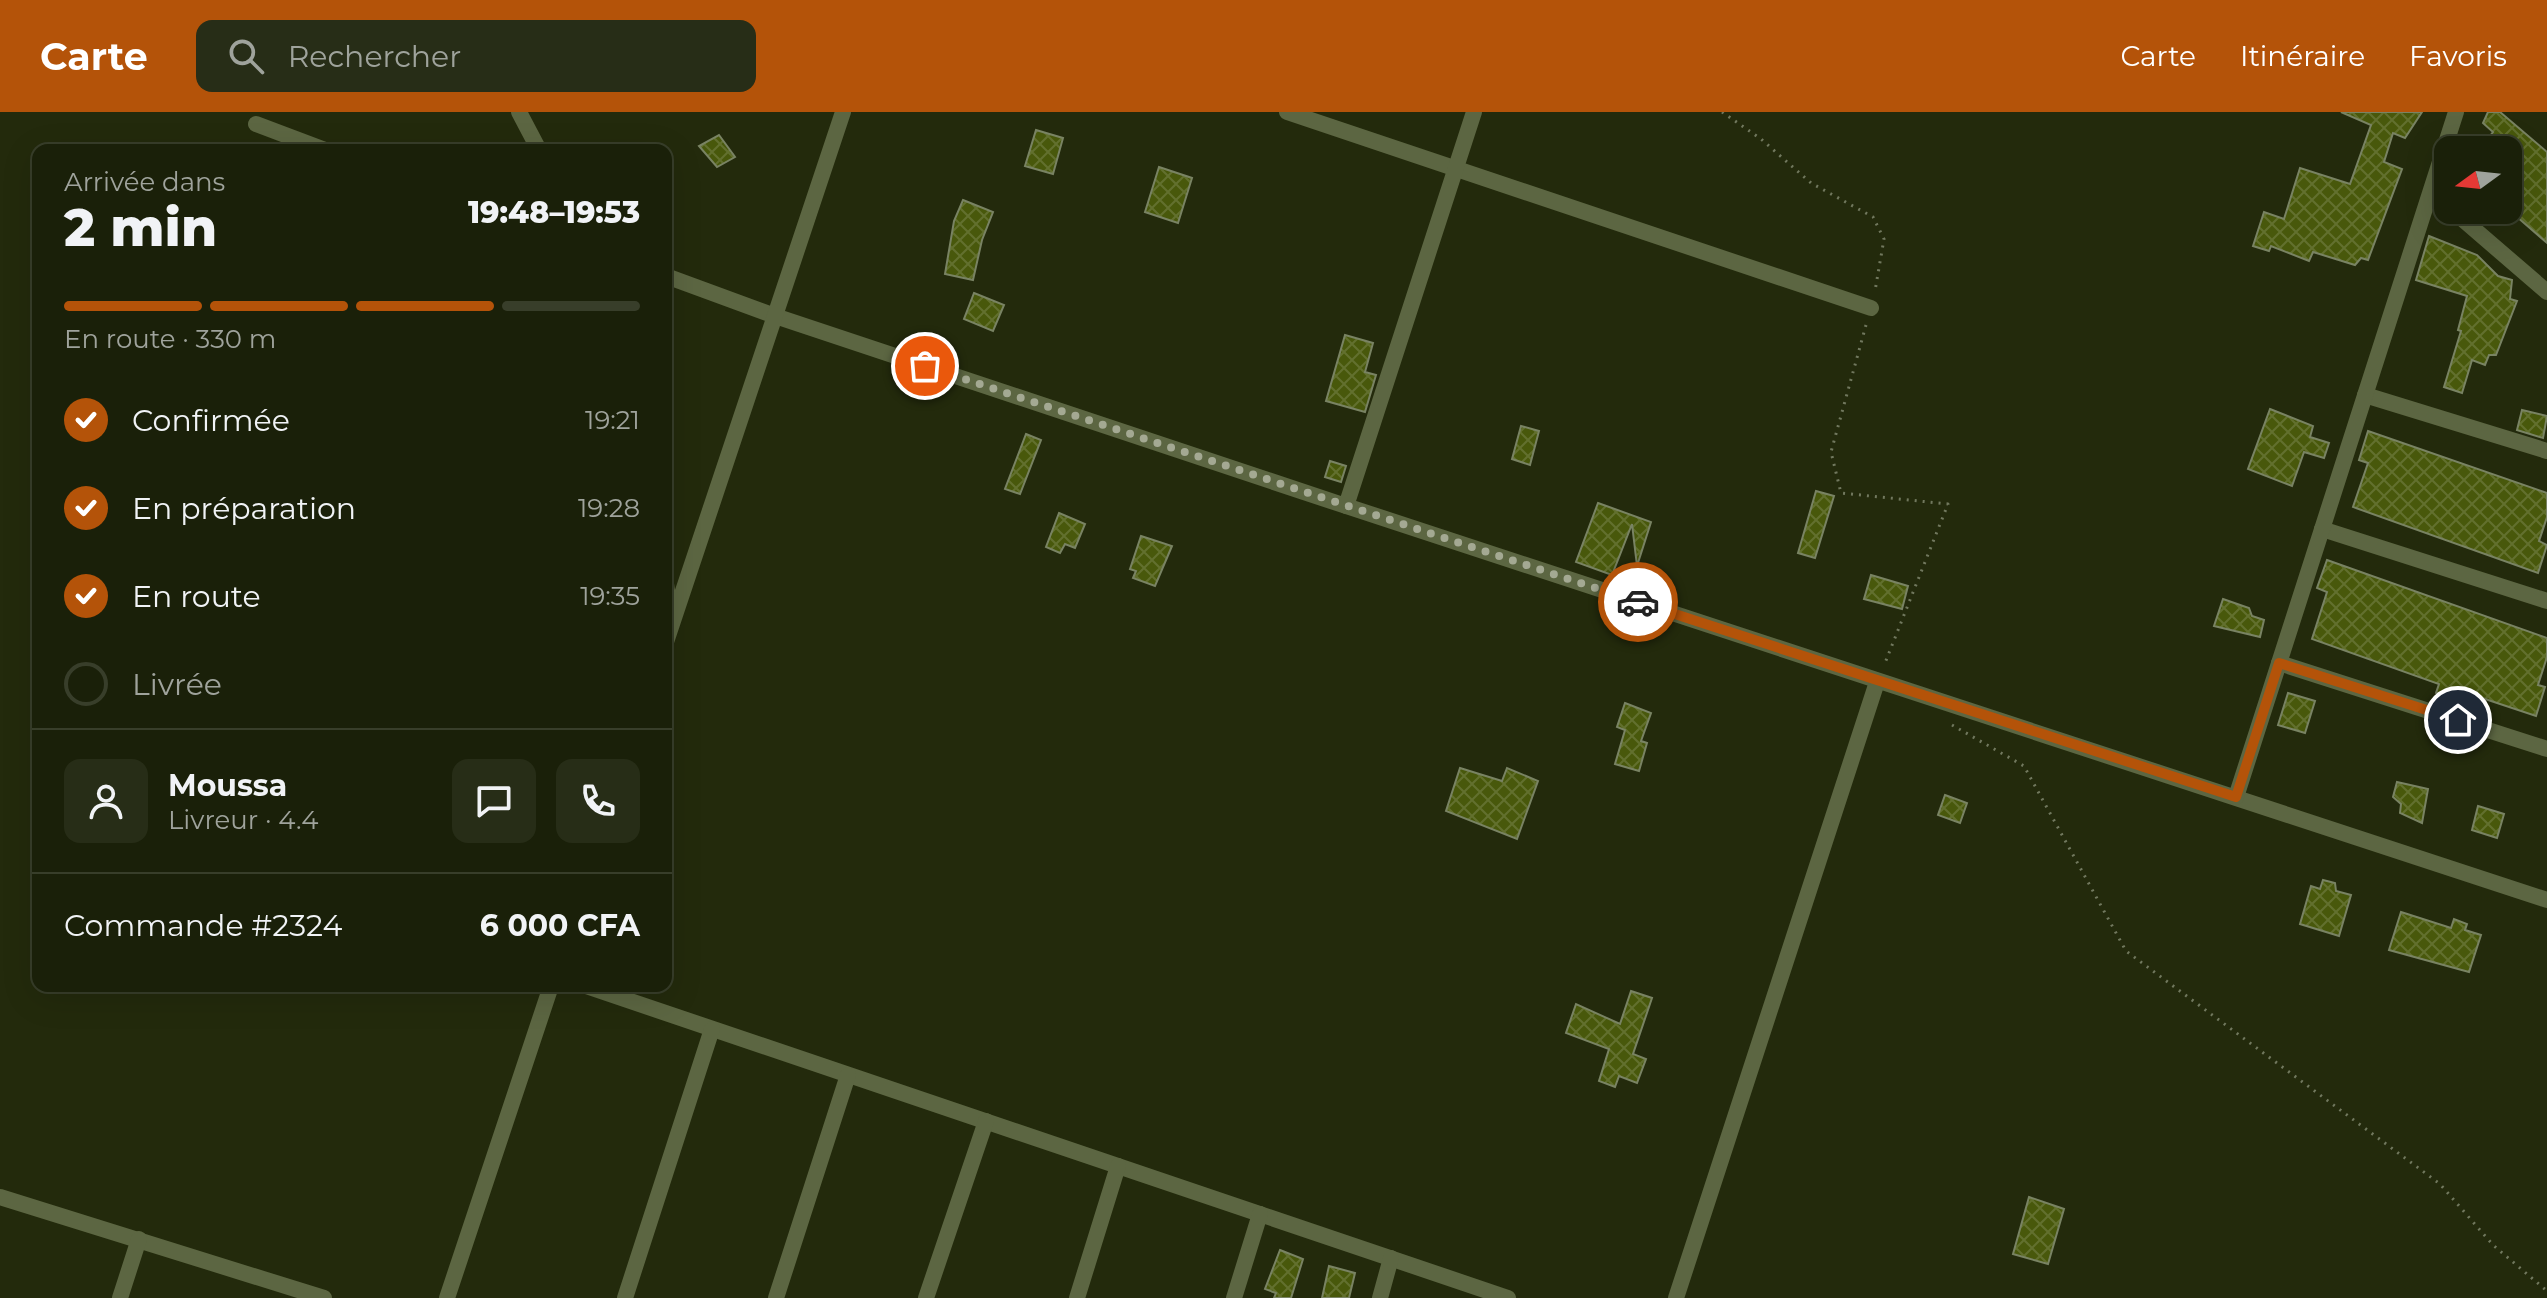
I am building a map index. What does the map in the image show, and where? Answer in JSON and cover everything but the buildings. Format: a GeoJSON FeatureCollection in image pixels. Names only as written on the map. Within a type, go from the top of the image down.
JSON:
{"type":"FeatureCollection","features":[{"type":"Feature","properties":{"kind":"street"},"geometry":{"type":"LineString","coordinates":[[519,112],[536,144]]}},
{"type":"Feature","properties":{"kind":"street"},"geometry":{"type":"LineString","coordinates":[[672,625],[843,112]]}},
{"type":"Feature","properties":{"kind":"street"},"geometry":{"type":"LineString","coordinates":[[1287,112],[1871,308]]}},
{"type":"Feature","properties":{"kind":"street"},"geometry":{"type":"LineString","coordinates":[[1346,506],[1474,112]]}},
{"type":"Feature","properties":{"kind":"street"},"geometry":{"type":"LineString","coordinates":[[2236,797],[2456,112]]}},
{"type":"Feature","properties":{"kind":"street"},"geometry":{"type":"LineString","coordinates":[[256,124],[309,144]]}},
{"type":"Feature","properties":{"kind":"street"},"geometry":{"type":"LineString","coordinates":[[2430,191],[2434,194]]}},
{"type":"Feature","properties":{"kind":"street"},"geometry":{"type":"LineString","coordinates":[[2468,224],[2547,292]]}},
{"type":"Feature","properties":{"kind":"street"},"geometry":{"type":"LineString","coordinates":[[672,278],[775,316],[1346,506],[2547,900]]}},
{"type":"Feature","properties":{"kind":"street"},"geometry":{"type":"LineString","coordinates":[[2365,395],[2547,451]]}},
{"type":"Feature","properties":{"kind":"street"},"geometry":{"type":"LineString","coordinates":[[2322,529],[2547,601]]}},
{"type":"Feature","properties":{"kind":"street"},"geometry":{"type":"LineString","coordinates":[[2279,663],[2547,749]]}},
{"type":"Feature","properties":{"kind":"street"},"geometry":{"type":"LineString","coordinates":[[1676,1298],[1877,682]]}},
{"type":"Feature","properties":{"kind":"street"},"geometry":{"type":"LineString","coordinates":[[447,1298],[549,992]]}},
{"type":"Feature","properties":{"kind":"street"},"geometry":{"type":"LineString","coordinates":[[604,992],[1508,1298]]}},
{"type":"Feature","properties":{"kind":"street"},"geometry":{"type":"LineString","coordinates":[[625,1298],[712,1029]]}},
{"type":"Feature","properties":{"kind":"street"},"geometry":{"type":"LineString","coordinates":[[776,1298],[848,1075]]}},
{"type":"Feature","properties":{"kind":"street"},"geometry":{"type":"LineString","coordinates":[[926,1298],[986,1121]]}},
{"type":"Feature","properties":{"kind":"street"},"geometry":{"type":"LineString","coordinates":[[1077,1298],[1118,1166]]}},
{"type":"Feature","properties":{"kind":"street"},"geometry":{"type":"LineString","coordinates":[[0,1197],[324,1298]]}},
{"type":"Feature","properties":{"kind":"street"},"geometry":{"type":"LineString","coordinates":[[1234,1298],[1260,1214]]}},
{"type":"Feature","properties":{"kind":"street"},"geometry":{"type":"LineString","coordinates":[[120,1298],[139,1239]]}},
{"type":"Feature","properties":{"kind":"street"},"geometry":{"type":"LineString","coordinates":[[1380,1298],[1391,1258]]}},
{"type":"Feature","properties":{"kind":"path"},"geometry":{"type":"LineString","coordinates":[[1722,112],[1761,139],[1811,183],[1873,217],[1884,239],[1882,268],[1831,452],[1841,493],[1948,504],[1877,682]]}},
{"type":"Feature","properties":{"kind":"path"},"geometry":{"type":"LineString","coordinates":[[1944,720],[2024,766],[2126,951],[2440,1184],[2493,1245],[2547,1291]]}},
{"type":"Feature","properties":{"kind":"way so far"},"geometry":{"type":"LineString","coordinates":[[925,366],[1638,602]]}},
{"type":"Feature","properties":{"kind":"route"},"geometry":{"type":"LineString","coordinates":[[1638,602],[2236,797],[2279,663],[2458,720]]}}]}
